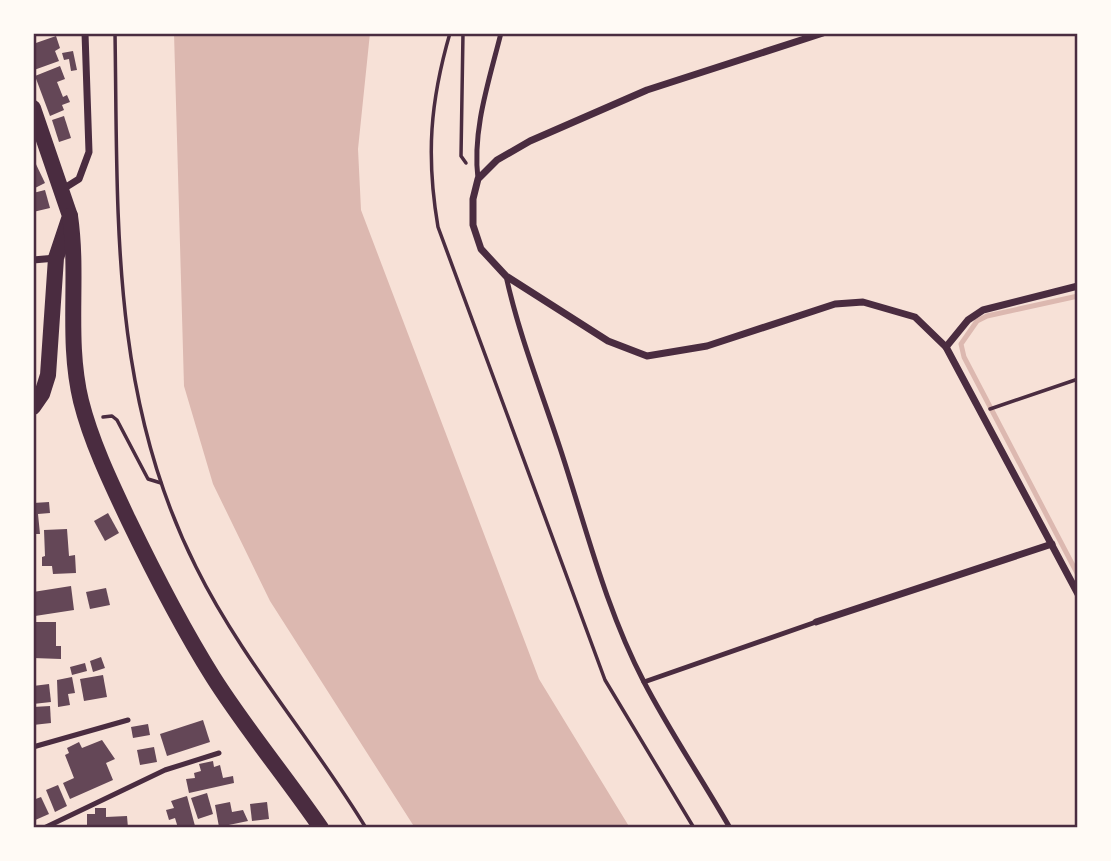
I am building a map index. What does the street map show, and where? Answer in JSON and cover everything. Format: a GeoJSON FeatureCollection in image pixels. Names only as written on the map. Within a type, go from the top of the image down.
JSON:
{"type":"FeatureCollection","features":[{"type":"Feature","properties":{"kind":"main road"},"geometry":{"type":"LineString","coordinates":[[33,108],[63,189],[70,216],[75,266],[72,337],[81,402],[110,481],[167,599],[214,680],[321,828]]}},
{"type":"Feature","properties":{"kind":"main road"},"geometry":{"type":"LineString","coordinates":[[33,407],[43,394],[48,375],[57,258],[70,216]]}},
{"type":"Feature","properties":{"kind":"street"},"geometry":{"type":"LineString","coordinates":[[63,189],[79,179],[89,152],[85,33]]}},
{"type":"Feature","properties":{"kind":"street"},"geometry":{"type":"LineString","coordinates":[[822,33],[705,69],[610,106],[530,141],[497,160],[478,179],[473,198],[473,225],[481,249],[506,276],[608,341],[647,356],[707,346],[835,304],[863,302],[915,317],[946,347],[1078,594]]}},
{"type":"Feature","properties":{"kind":"street"},"geometry":{"type":"LineString","coordinates":[[33,260],[57,258]]}},
{"type":"Feature","properties":{"kind":"street"},"geometry":{"type":"LineString","coordinates":[[946,347],[968,320],[982,310],[1078,285]]}},
{"type":"Feature","properties":{"kind":"street"},"geometry":{"type":"LineString","coordinates":[[816,622],[1052,544]]}},
{"type":"Feature","properties":{"kind":"lane"},"geometry":{"type":"LineString","coordinates":[[478,179],[476,160],[480,118],[500,33]]}},
{"type":"Feature","properties":{"kind":"lane"},"geometry":{"type":"LineString","coordinates":[[506,276],[517,325],[560,448],[593,562],[644,682],[730,828]]}},
{"type":"Feature","properties":{"kind":"lane"},"geometry":{"type":"LineString","coordinates":[[644,682],[816,622]]}},
{"type":"Feature","properties":{"kind":"lane"},"geometry":{"type":"LineString","coordinates":[[33,747],[128,720]]}},
{"type":"Feature","properties":{"kind":"lane"},"geometry":{"type":"LineString","coordinates":[[44,828],[165,771],[219,753]]}},
{"type":"Feature","properties":{"kind":"path"},"geometry":{"type":"LineString","coordinates":[[115,33],[119,274],[133,380],[144,432],[161,483],[196,566],[231,629],[366,828]]}},
{"type":"Feature","properties":{"kind":"path"},"geometry":{"type":"LineString","coordinates":[[450,33],[437,79],[432,128],[429,177],[438,227],[605,680],[694,828]]}},
{"type":"Feature","properties":{"kind":"path"},"geometry":{"type":"LineString","coordinates":[[463,33],[461,156],[478,179]]}},
{"type":"Feature","properties":{"kind":"path"},"geometry":{"type":"LineString","coordinates":[[982,413],[1078,379]]}},
{"type":"Feature","properties":{"kind":"path"},"geometry":{"type":"LineString","coordinates":[[89,423],[112,416],[148,479],[161,483]]}},
{"type":"Feature","properties":{"kind":"shaded area"},"geometry":{"type":"Polygon","coordinates":[[[174,33],[370,33],[358,149],[361,210],[539,679],[630,828],[415,828],[270,601],[213,484],[184,386],[174,33]]]}},
{"type":"Feature","properties":{"kind":"building"},"geometry":{"type":"Polygon","coordinates":[[[56,36],[60,48],[55,51],[59,61],[34,70],[33,44],[56,36]]]}},
{"type":"Feature","properties":{"kind":"building"},"geometry":{"type":"Polygon","coordinates":[[[73,51],[77,70],[71,71],[69,59],[64,60],[62,53],[73,51]]]}},
{"type":"Feature","properties":{"kind":"building"},"geometry":{"type":"Polygon","coordinates":[[[60,66],[65,79],[57,82],[63,97],[67,95],[70,102],[62,105],[64,110],[50,116],[35,76],[60,66]]]}},
{"type":"Feature","properties":{"kind":"building"},"geometry":{"type":"Polygon","coordinates":[[[64,116],[71,138],[59,142],[52,120],[64,116]]]}},
{"type":"Feature","properties":{"kind":"building"},"geometry":{"type":"Polygon","coordinates":[[[33,158],[45,183],[35,188],[33,183],[33,158]]]}},
{"type":"Feature","properties":{"kind":"building"},"geometry":{"type":"Polygon","coordinates":[[[45,190],[50,208],[33,212],[33,193],[45,190]]]}},
{"type":"Feature","properties":{"kind":"building"},"geometry":{"type":"Polygon","coordinates":[[[49,502],[50,513],[38,514],[40,534],[33,534],[33,503],[49,502]]]}},
{"type":"Feature","properties":{"kind":"building"},"geometry":{"type":"Polygon","coordinates":[[[108,513],[119,533],[105,541],[94,521],[108,513]]]}},
{"type":"Feature","properties":{"kind":"building"},"geometry":{"type":"Polygon","coordinates":[[[67,529],[69,556],[75,555],[76,573],[53,574],[52,566],[42,566],[42,557],[45,556],[44,530],[67,529]]]}},
{"type":"Feature","properties":{"kind":"building"},"geometry":{"type":"Polygon","coordinates":[[[71,586],[74,610],[35,616],[33,592],[71,586]]]}},
{"type":"Feature","properties":{"kind":"building"},"geometry":{"type":"Polygon","coordinates":[[[106,588],[110,605],[90,609],[86,592],[106,588]]]}},
{"type":"Feature","properties":{"kind":"building"},"geometry":{"type":"Polygon","coordinates":[[[34,622],[56,622],[56,646],[61,646],[61,659],[33,658],[34,622]]]}},
{"type":"Feature","properties":{"kind":"building"},"geometry":{"type":"Polygon","coordinates":[[[101,657],[105,668],[93,672],[90,661],[101,657]]]}},
{"type":"Feature","properties":{"kind":"building"},"geometry":{"type":"Polygon","coordinates":[[[85,663],[87,671],[72,675],[70,667],[85,663]]]}},
{"type":"Feature","properties":{"kind":"building"},"geometry":{"type":"Polygon","coordinates":[[[103,675],[107,697],[84,701],[80,679],[103,675]]]}},
{"type":"Feature","properties":{"kind":"building"},"geometry":{"type":"Polygon","coordinates":[[[72,677],[75,693],[68,694],[70,705],[58,707],[57,680],[72,677]]]}},
{"type":"Feature","properties":{"kind":"building"},"geometry":{"type":"Polygon","coordinates":[[[49,684],[51,702],[33,704],[33,686],[49,684]]]}},
{"type":"Feature","properties":{"kind":"building"},"geometry":{"type":"Polygon","coordinates":[[[50,706],[51,723],[33,725],[33,707],[50,706]]]}},
{"type":"Feature","properties":{"kind":"building"},"geometry":{"type":"Polygon","coordinates":[[[203,720],[210,742],[167,756],[160,734],[203,720]]]}},
{"type":"Feature","properties":{"kind":"building"},"geometry":{"type":"Polygon","coordinates":[[[148,724],[150,735],[133,738],[131,727],[148,724]]]}},
{"type":"Feature","properties":{"kind":"building"},"geometry":{"type":"Polygon","coordinates":[[[102,740],[115,759],[106,763],[113,780],[70,799],[63,783],[74,778],[65,755],[69,753],[67,748],[79,742],[82,748],[102,740]]]}},
{"type":"Feature","properties":{"kind":"building"},"geometry":{"type":"Polygon","coordinates":[[[154,747],[157,762],[140,765],[137,750],[154,747]]]}},
{"type":"Feature","properties":{"kind":"building"},"geometry":{"type":"Polygon","coordinates":[[[213,761],[214,767],[220,765],[223,778],[233,776],[234,783],[189,793],[186,779],[195,778],[194,773],[201,771],[199,764],[213,761]]]}},
{"type":"Feature","properties":{"kind":"building"},"geometry":{"type":"Polygon","coordinates":[[[58,785],[67,806],[55,812],[46,790],[58,785]]]}},
{"type":"Feature","properties":{"kind":"building"},"geometry":{"type":"Polygon","coordinates":[[[207,793],[213,814],[198,819],[191,798],[207,793]]]}},
{"type":"Feature","properties":{"kind":"building"},"geometry":{"type":"Polygon","coordinates":[[[187,796],[195,826],[178,828],[175,818],[169,820],[166,810],[174,808],[171,801],[187,796]]]}},
{"type":"Feature","properties":{"kind":"building"},"geometry":{"type":"Polygon","coordinates":[[[41,797],[49,814],[33,821],[33,800],[41,797]]]}},
{"type":"Feature","properties":{"kind":"building"},"geometry":{"type":"Polygon","coordinates":[[[230,802],[232,812],[243,810],[248,821],[219,827],[215,805],[230,802]]]}},
{"type":"Feature","properties":{"kind":"building"},"geometry":{"type":"Polygon","coordinates":[[[267,802],[269,819],[252,821],[250,804],[267,802]]]}},
{"type":"Feature","properties":{"kind":"building"},"geometry":{"type":"Polygon","coordinates":[[[95,808],[106,808],[106,817],[127,816],[128,828],[87,828],[87,814],[95,814],[95,808]]]}},
{"type":"Feature","properties":{"kind":"waterway"},"geometry":{"type":"LineString","coordinates":[[1078,296],[987,316],[977,321],[961,344],[964,357],[1078,575]]}}]}
